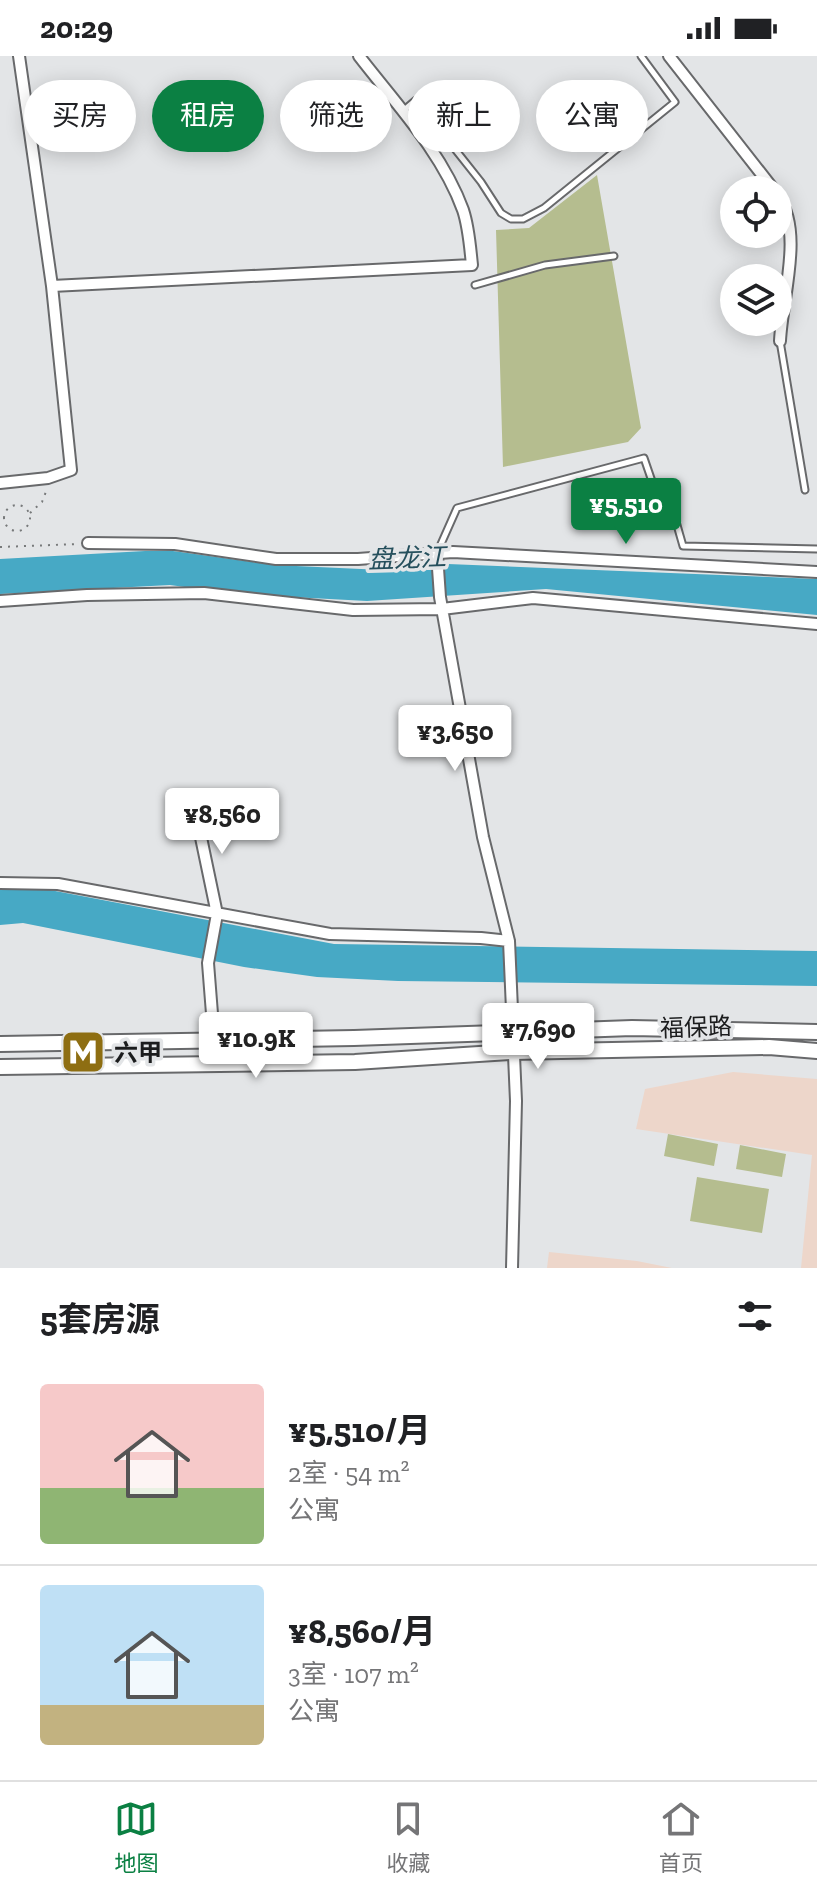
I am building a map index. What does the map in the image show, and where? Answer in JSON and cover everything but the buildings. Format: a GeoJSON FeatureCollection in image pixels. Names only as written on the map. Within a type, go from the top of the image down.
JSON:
{"type":"FeatureCollection","features":[{"type":"Feature","properties":{"kind":"main road","name":"福保路"},"geometry":{"type":"LineString","coordinates":[[0,1044],[354,1038],[632,1028],[817,1032]]}},
{"type":"Feature","properties":{"kind":"main road","name":"福保路"},"geometry":{"type":"LineString","coordinates":[[0,1067],[355,1062],[511,1052],[769,1047],[817,1051]]}},
{"type":"Feature","properties":{"kind":"street"},"geometry":{"type":"LineString","coordinates":[[0,483],[48,478],[71,470],[52,286],[19,56]]}},
{"type":"Feature","properties":{"kind":"street"},"geometry":{"type":"LineString","coordinates":[[52,286],[472,265],[468,229],[454,190],[402,111],[359,56]]}},
{"type":"Feature","properties":{"kind":"street"},"geometry":{"type":"LineString","coordinates":[[669,56],[763,176]]}},
{"type":"Feature","properties":{"kind":"street"},"geometry":{"type":"LineString","coordinates":[[780,341],[790,248]]}},
{"type":"Feature","properties":{"kind":"street"},"geometry":{"type":"LineString","coordinates":[[88,543],[175,544],[276,559],[358,559],[453,552],[817,572]]}},
{"type":"Feature","properties":{"kind":"street"},"geometry":{"type":"LineString","coordinates":[[437,554],[440,597],[483,837],[509,941],[511,1052],[516,1101],[512,1268]]}},
{"type":"Feature","properties":{"kind":"street"},"geometry":{"type":"LineString","coordinates":[[0,601],[87,595],[204,593],[353,610],[442,609],[533,598],[817,624]]}},
{"type":"Feature","properties":{"kind":"street"},"geometry":{"type":"LineString","coordinates":[[194,804],[217,914],[208,963],[214,1039]]}},
{"type":"Feature","properties":{"kind":"street"},"geometry":{"type":"LineString","coordinates":[[0,883],[58,884],[330,934],[509,941]]}},
{"type":"Feature","properties":{"kind":"lane"},"geometry":{"type":"LineString","coordinates":[[402,111],[416,100],[481,182],[501,213],[511,219],[523,219],[544,208],[675,102],[641,56]]}},
{"type":"Feature","properties":{"kind":"lane"},"geometry":{"type":"LineString","coordinates":[[475,285],[545,265],[614,256]]}},
{"type":"Feature","properties":{"kind":"lane"},"geometry":{"type":"LineString","coordinates":[[780,341],[805,490]]}},
{"type":"Feature","properties":{"kind":"lane"},"geometry":{"type":"LineString","coordinates":[[437,554],[457,508],[644,458],[656,493],[667,490],[683,546],[817,549]]}},
{"type":"Feature","properties":{"kind":"path"},"geometry":{"type":"LineString","coordinates":[[5,512],[6,526],[18,532],[28,524],[29,513],[42,502],[48,478]]}},
{"type":"Feature","properties":{"kind":"path"},"geometry":{"type":"LineString","coordinates":[[0,511],[5,512],[16,505],[29,513]]}},
{"type":"Feature","properties":{"kind":"path"},"geometry":{"type":"LineString","coordinates":[[0,547],[88,543]]}},
{"type":"Feature","properties":{"kind":"shaded area"},"geometry":{"type":"Polygon","coordinates":[[[733,1072],[817,1079],[817,1268],[801,1268],[812,1155],[636,1129],[645,1089],[733,1072]]]}},
{"type":"Feature","properties":{"kind":"shaded area"},"geometry":{"type":"Polygon","coordinates":[[[549,1252],[637,1261],[672,1268],[547,1268],[549,1252]]]}},
{"type":"Feature","properties":{"kind":"green space"},"geometry":{"type":"Polygon","coordinates":[[[597,175],[641,428],[628,442],[503,467],[496,230],[529,228],[597,175]]]}},
{"type":"Feature","properties":{"kind":"green space"},"geometry":{"type":"Polygon","coordinates":[[[668,1134],[718,1144],[714,1166],[664,1156],[668,1134]]]}},
{"type":"Feature","properties":{"kind":"green space"},"geometry":{"type":"Polygon","coordinates":[[[740,1145],[786,1154],[782,1177],[736,1169],[740,1145]]]}},
{"type":"Feature","properties":{"kind":"green space"},"geometry":{"type":"Polygon","coordinates":[[[697,1177],[769,1189],[762,1233],[690,1221],[697,1177]]]}},
{"type":"Feature","properties":{"kind":"water"},"geometry":{"type":"Polygon","coordinates":[[[173,551],[274,565],[383,570],[448,564],[817,579],[817,615],[546,589],[367,601],[236,594],[170,585],[0,594],[0,559],[173,551]]]}},
{"type":"Feature","properties":{"kind":"water"},"geometry":{"type":"Polygon","coordinates":[[[0,886],[29,886],[334,944],[817,951],[817,986],[398,981],[317,977],[244,967],[23,923],[0,925],[0,886]]]}},
{"type":"Feature","properties":{"kind":"place","name":"六甲"},"geometry":{"type":"Point","coordinates":[83,1052]}},
{"type":"Feature","properties":{"kind":"water label","name":"盘龙江"},"geometry":{"type":"Point","coordinates":[407,558]}}]}
